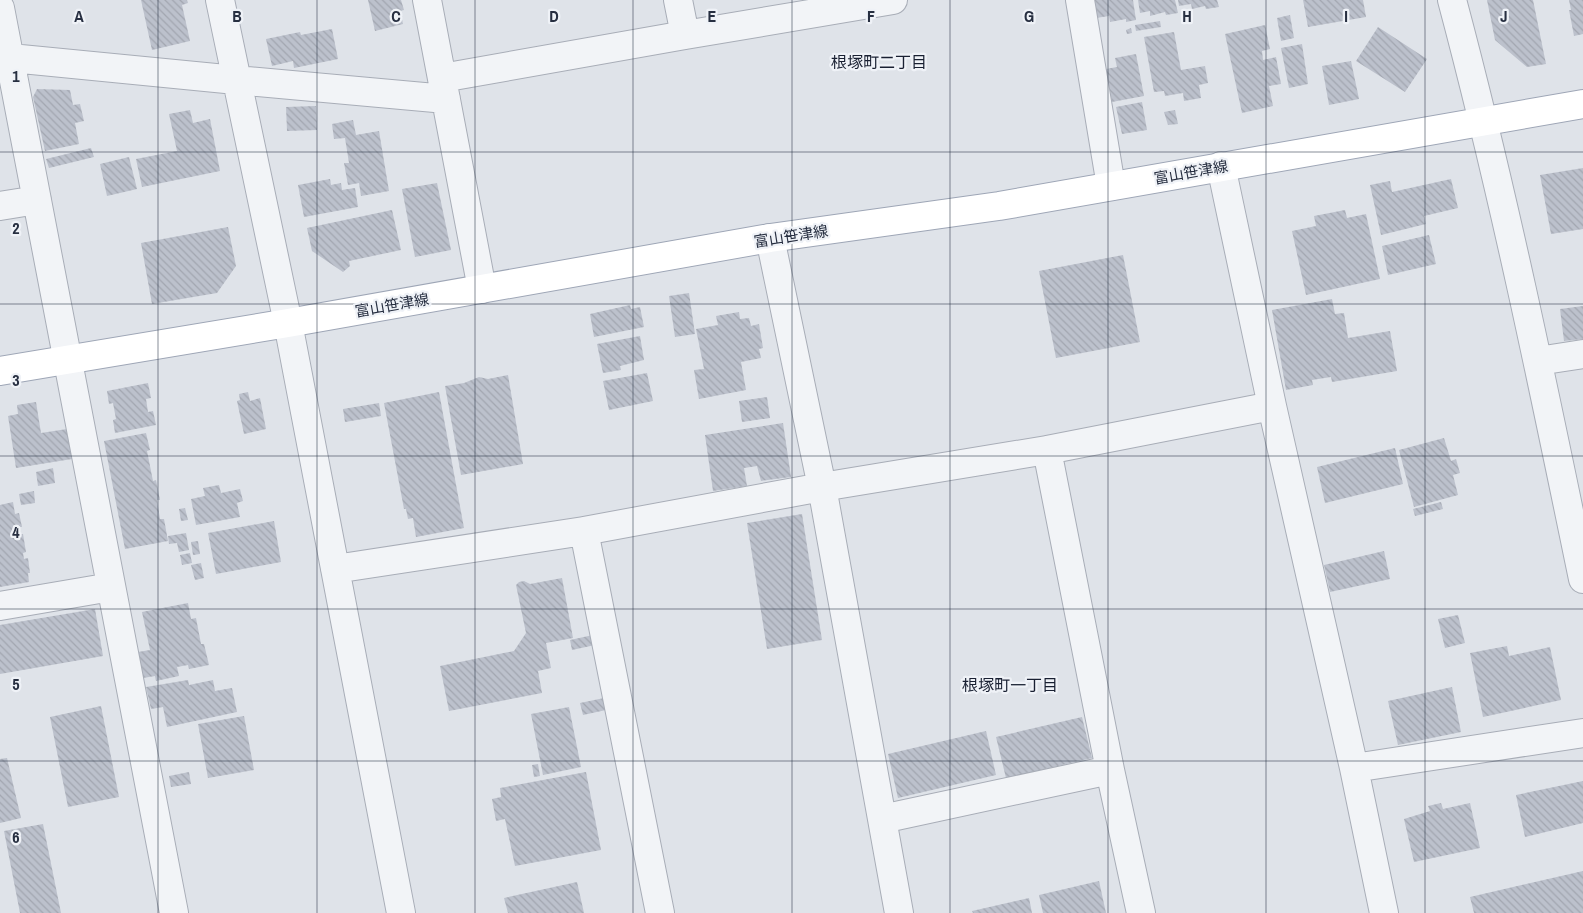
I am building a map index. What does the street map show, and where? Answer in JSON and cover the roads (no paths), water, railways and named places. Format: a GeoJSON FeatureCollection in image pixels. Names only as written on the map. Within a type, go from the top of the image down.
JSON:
{"type":"FeatureCollection","features":[{"type":"Feature","properties":{"kind":"main road","name":"富山笹津線"},"geometry":{"type":"LineString","coordinates":[[0,371],[288,324],[770,238],[999,206],[1583,104]]}},
{"type":"Feature","properties":{"kind":"street"},"geometry":{"type":"LineString","coordinates":[[220,0],[288,324],[401,913]]}},
{"type":"Feature","properties":{"kind":"street"},"geometry":{"type":"LineString","coordinates":[[427,0],[482,289]]}},
{"type":"Feature","properties":{"kind":"street"},"geometry":{"type":"LineString","coordinates":[[678,0],[685,35]]}},
{"type":"Feature","properties":{"kind":"street"},"geometry":{"type":"LineString","coordinates":[[5,57],[236,80],[444,88],[685,35],[893,0]]}},
{"type":"Feature","properties":{"kind":"street"},"geometry":{"type":"LineString","coordinates":[[1080,0],[1111,186]]}},
{"type":"Feature","properties":{"kind":"street"},"geometry":{"type":"LineString","coordinates":[[1452,0],[1484,122],[1538,361],[1583,579]]}},
{"type":"Feature","properties":{"kind":"street"},"geometry":{"type":"LineString","coordinates":[[0,8],[5,57],[37,200],[174,913]]}},
{"type":"Feature","properties":{"kind":"street"},"geometry":{"type":"LineString","coordinates":[[1221,166],[1272,406],[1354,768],[1384,913]]}},
{"type":"Feature","properties":{"kind":"street"},"geometry":{"type":"LineString","coordinates":[[0,206],[37,200]]}},
{"type":"Feature","properties":{"kind":"street"},"geometry":{"type":"LineString","coordinates":[[770,238],[822,487],[899,913]]}},
{"type":"Feature","properties":{"kind":"street"},"geometry":{"type":"LineString","coordinates":[[1538,361],[1583,354]]}},
{"type":"Feature","properties":{"kind":"street"},"geometry":{"type":"LineString","coordinates":[[335,569],[584,531],[822,487],[1047,450],[1272,406]]}},
{"type":"Feature","properties":{"kind":"street"},"geometry":{"type":"LineString","coordinates":[[1047,450],[1110,770],[1141,913]]}},
{"type":"Feature","properties":{"kind":"street"},"geometry":{"type":"LineString","coordinates":[[584,531],[660,913]]}},
{"type":"Feature","properties":{"kind":"street"},"geometry":{"type":"LineString","coordinates":[[0,606],[111,587]]}},
{"type":"Feature","properties":{"kind":"street"},"geometry":{"type":"LineString","coordinates":[[1354,768],[1583,733]]}},
{"type":"Feature","properties":{"kind":"street"},"geometry":{"type":"LineString","coordinates":[[882,819],[1110,770]]}},
{"type":"Feature","properties":{"kind":"district","name":"根塚町二丁目"},"geometry":{"type":"Point","coordinates":[879,62]}},
{"type":"Feature","properties":{"kind":"district","name":"根塚町一丁目"},"geometry":{"type":"Point","coordinates":[1010,685]}}]}
